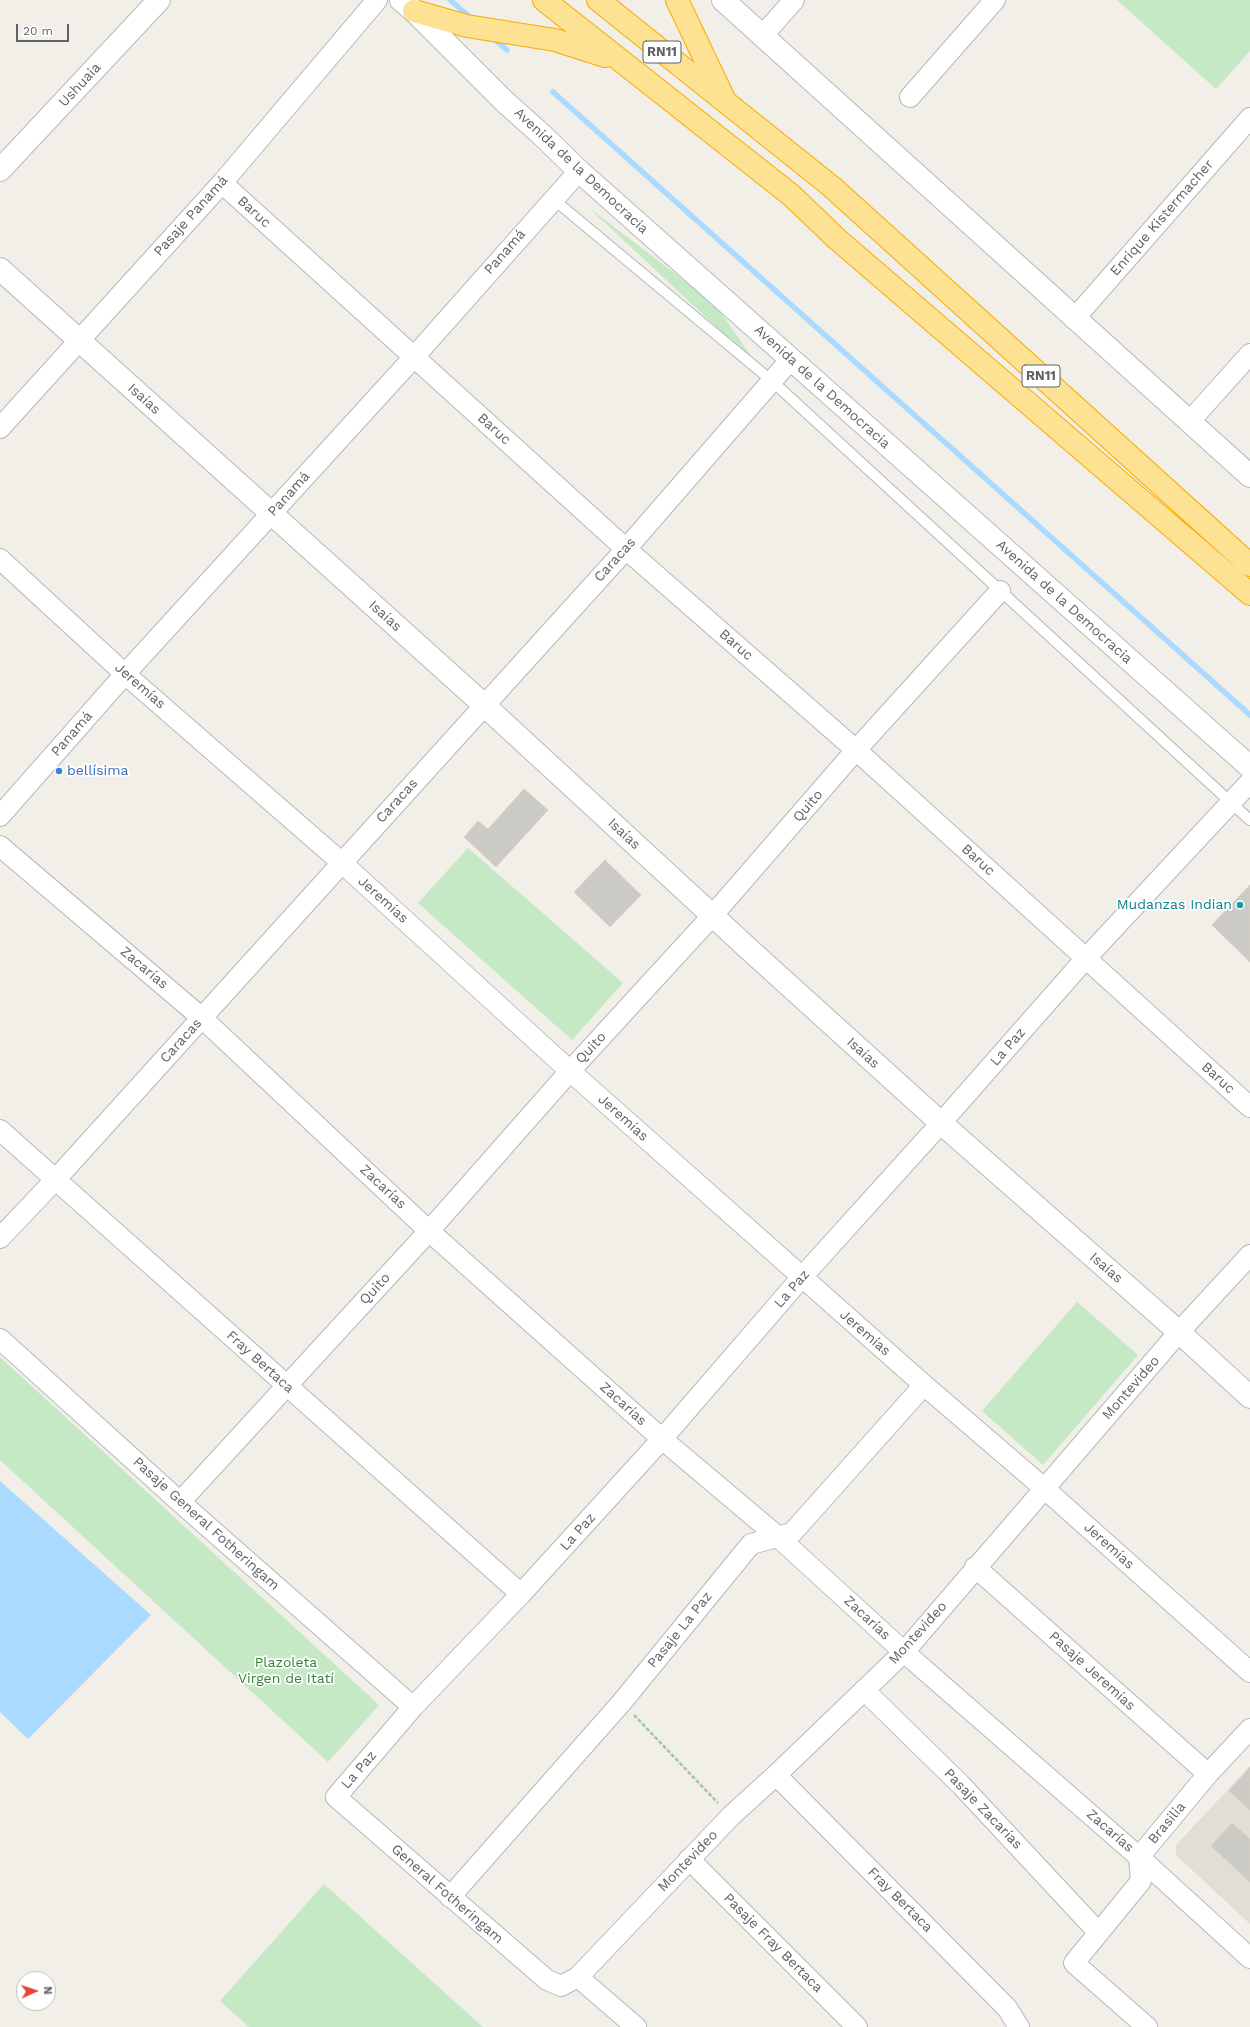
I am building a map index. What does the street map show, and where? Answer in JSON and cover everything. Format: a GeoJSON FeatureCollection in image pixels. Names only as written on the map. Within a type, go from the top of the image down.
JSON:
{"type":"FeatureCollection","features":[{"type":"Feature","properties":{"kind":"highway"},"geometry":{"type":"LineString","coordinates":[[544,0],[791,195],[837,239],[1250,594]]}},
{"type":"Feature","properties":{"kind":"highway","name":"RN11"},"geometry":{"type":"LineString","coordinates":[[598,0],[832,187],[1250,564]]}},
{"type":"Feature","properties":{"kind":"highway"},"geometry":{"type":"LineString","coordinates":[[677,0],[727,104]]}},
{"type":"Feature","properties":{"kind":"highway"},"geometry":{"type":"LineString","coordinates":[[408,6],[467,26],[555,40],[619,60]]}},
{"type":"Feature","properties":{"kind":"street","name":"Ushuaia"},"geometry":{"type":"LineString","coordinates":[[0,170],[159,0]]}},
{"type":"Feature","properties":{"kind":"street","name":"Pasaje Panamá"},"geometry":{"type":"LineString","coordinates":[[0,428],[222,183],[377,0]]}},
{"type":"Feature","properties":{"kind":"street"},"geometry":{"type":"LineString","coordinates":[[723,0],[1250,476]]}},
{"type":"Feature","properties":{"kind":"street"},"geometry":{"type":"LineString","coordinates":[[763,35],[794,0]]}},
{"type":"Feature","properties":{"kind":"street"},"geometry":{"type":"LineString","coordinates":[[910,97],[995,0]]}},
{"type":"Feature","properties":{"kind":"street","name":"Avenida de la Democracia"},"geometry":{"type":"LineString","coordinates":[[408,6],[505,102],[542,135],[578,171],[1250,767]]}},
{"type":"Feature","properties":{"kind":"street","name":"Enrique Kistermacher"},"geometry":{"type":"LineString","coordinates":[[1074,318],[1250,118]]}},
{"type":"Feature","properties":{"kind":"street","name":"Panamá"},"geometry":{"type":"LineString","coordinates":[[0,816],[125,674],[414,357],[552,198],[578,171]]}},
{"type":"Feature","properties":{"kind":"street","name":"Baruc"},"geometry":{"type":"LineString","coordinates":[[222,183],[626,549],[856,750],[1250,1107]]}},
{"type":"Feature","properties":{"kind":"street","name":"Isaías"},"geometry":{"type":"LineString","coordinates":[[0,269],[484,705],[712,916],[941,1123],[1179,1332],[1250,1397]]}},
{"type":"Feature","properties":{"kind":"street"},"geometry":{"type":"LineString","coordinates":[[1190,421],[1250,354]]}},
{"type":"Feature","properties":{"kind":"street","name":"Caracas"},"geometry":{"type":"LineString","coordinates":[[0,1238],[56,1179],[341,862],[626,549],[791,360]]}},
{"type":"Feature","properties":{"kind":"street","name":"Jeremías"},"geometry":{"type":"LineString","coordinates":[[0,559],[125,674],[341,862],[570,1071],[924,1385],[1045,1489],[1250,1672]]}},
{"type":"Feature","properties":{"kind":"street","name":"Quito"},"geometry":{"type":"LineString","coordinates":[[180,1502],[429,1231],[570,1071],[712,916],[856,750],[1000,591]]}},
{"type":"Feature","properties":{"kind":"street","name":"La Paz"},"geometry":{"type":"LineString","coordinates":[[336,1797],[413,1707],[521,1594],[662,1439],[802,1277],[1087,958],[1250,782]]}},
{"type":"Feature","properties":{"kind":"street","name":"Zacarías"},"geometry":{"type":"LineString","coordinates":[[0,846],[202,1018],[429,1231],[662,1439],[777,1536],[904,1652],[1140,1857],[1250,1958]]}},
{"type":"Feature","properties":{"kind":"street","name":"Fray Bertaca"},"geometry":{"type":"LineString","coordinates":[[0,1130],[521,1594]]}},
{"type":"Feature","properties":{"kind":"street","name":"Montevideo"},"geometry":{"type":"LineString","coordinates":[[570,1982],[731,1816],[776,1775],[904,1652],[975,1567],[1045,1489],[1179,1332],[1250,1255]]}},
{"type":"Feature","properties":{"kind":"street","name":"Pasaje General Fotheringam"},"geometry":{"type":"LineString","coordinates":[[0,1339],[180,1502],[413,1707]]}},
{"type":"Feature","properties":{"kind":"street","name":"Pasaje La Paz"},"geometry":{"type":"LineString","coordinates":[[450,1897],[622,1702],[751,1544],[792,1533],[924,1385]]}},
{"type":"Feature","properties":{"kind":"street","name":"Pasaje Jeremías"},"geometry":{"type":"LineString","coordinates":[[975,1567],[1208,1774]]}},
{"type":"Feature","properties":{"kind":"street","name":"Pasaje Zacarías"},"geometry":{"type":"LineString","coordinates":[[864,1690],[961,1785],[1098,1932]]}},
{"type":"Feature","properties":{"kind":"street","name":"Brasilia"},"geometry":{"type":"LineString","coordinates":[[1147,2027],[1074,1963],[1141,1881],[1140,1857],[1208,1774],[1250,1729]]}},
{"type":"Feature","properties":{"kind":"street","name":"Fray Bertaca"},"geometry":{"type":"LineString","coordinates":[[776,1775],[1007,2008],[1019,2027]]}},
{"type":"Feature","properties":{"kind":"street","name":"General Fotheringam"},"geometry":{"type":"LineString","coordinates":[[336,1797],[546,1980],[570,1982],[636,2027]]}},
{"type":"Feature","properties":{"kind":"street","name":"Pasaje Fray Bertaca"},"geometry":{"type":"LineString","coordinates":[[689,1859],[857,2027]]}},
{"type":"Feature","properties":{"kind":"lane"},"geometry":{"type":"LineString","coordinates":[[552,198],[772,381],[1250,820]]}},
{"type":"Feature","properties":{"kind":"path"},"geometry":{"type":"LineString","coordinates":[[622,1702],[731,1816]]}},
{"type":"Feature","properties":{"kind":"shaded area"},"geometry":{"type":"Polygon","coordinates":[[[1250,1766],[1250,1924],[1176,1855],[1176,1845],[1250,1766]]]}},
{"type":"Feature","properties":{"kind":"green space"},"geometry":{"type":"Polygon","coordinates":[[[1117,0],[1250,0],[1250,51],[1216,89],[1117,0]]]}},
{"type":"Feature","properties":{"kind":"green space"},"geometry":{"type":"Polygon","coordinates":[[[588,207],[716,305],[757,365],[588,207]]]}},
{"type":"Feature","properties":{"kind":"green space"},"geometry":{"type":"Polygon","coordinates":[[[468,848],[623,983],[572,1040],[418,903],[468,848]]]}},
{"type":"Feature","properties":{"kind":"green space"},"geometry":{"type":"Polygon","coordinates":[[[1077,1302],[1138,1355],[1043,1465],[982,1411],[1077,1302]]]}},
{"type":"Feature","properties":{"kind":"green space","name":"Plazoleta Virgen de Itatí"},"geometry":{"type":"Polygon","coordinates":[[[0,1357],[379,1705],[328,1762],[0,1460],[0,1357]]]}},
{"type":"Feature","properties":{"kind":"green space"},"geometry":{"type":"Polygon","coordinates":[[[324,1884],[483,2027],[249,2027],[220,2001],[324,1884]]]}},
{"type":"Feature","properties":{"kind":"water"},"geometry":{"type":"Polygon","coordinates":[[[0,1481],[151,1615],[28,1739],[0,1712],[0,1481]]]}},
{"type":"Feature","properties":{"kind":"building"},"geometry":{"type":"Polygon","coordinates":[[[524,789],[548,810],[496,867],[464,837],[478,821],[488,829],[524,789]]]}},
{"type":"Feature","properties":{"kind":"building"},"geometry":{"type":"Polygon","coordinates":[[[605,860],[641,895],[610,927],[574,892],[605,860]]]}},
{"type":"Feature","properties":{"kind":"building","name":"Mudanzas Indian"},"geometry":{"type":"Polygon","coordinates":[[[1250,885],[1250,962],[1212,925],[1250,885]]]}},
{"type":"Feature","properties":{"kind":"building"},"geometry":{"type":"Polygon","coordinates":[[[1250,1767],[1250,1810],[1229,1791],[1250,1767]]]}},
{"type":"Feature","properties":{"kind":"building"},"geometry":{"type":"Polygon","coordinates":[[[1232,1823],[1250,1839],[1250,1882],[1211,1846],[1232,1823]]]}},
{"type":"Feature","properties":{"kind":"waterway"},"geometry":{"type":"LineString","coordinates":[[450,0],[471,18]]}},
{"type":"Feature","properties":{"kind":"waterway"},"geometry":{"type":"LineString","coordinates":[[492,37],[507,50]]}},
{"type":"Feature","properties":{"kind":"waterway"},"geometry":{"type":"LineString","coordinates":[[553,92],[1250,715]]}},
{"type":"Feature","properties":{"kind":"place","name":"bellísima"},"geometry":{"type":"Point","coordinates":[59,771]}},
{"type":"Feature","properties":{"kind":"place","name":"Mudanzas Indian"},"geometry":{"type":"Point","coordinates":[1240,905]}}]}
